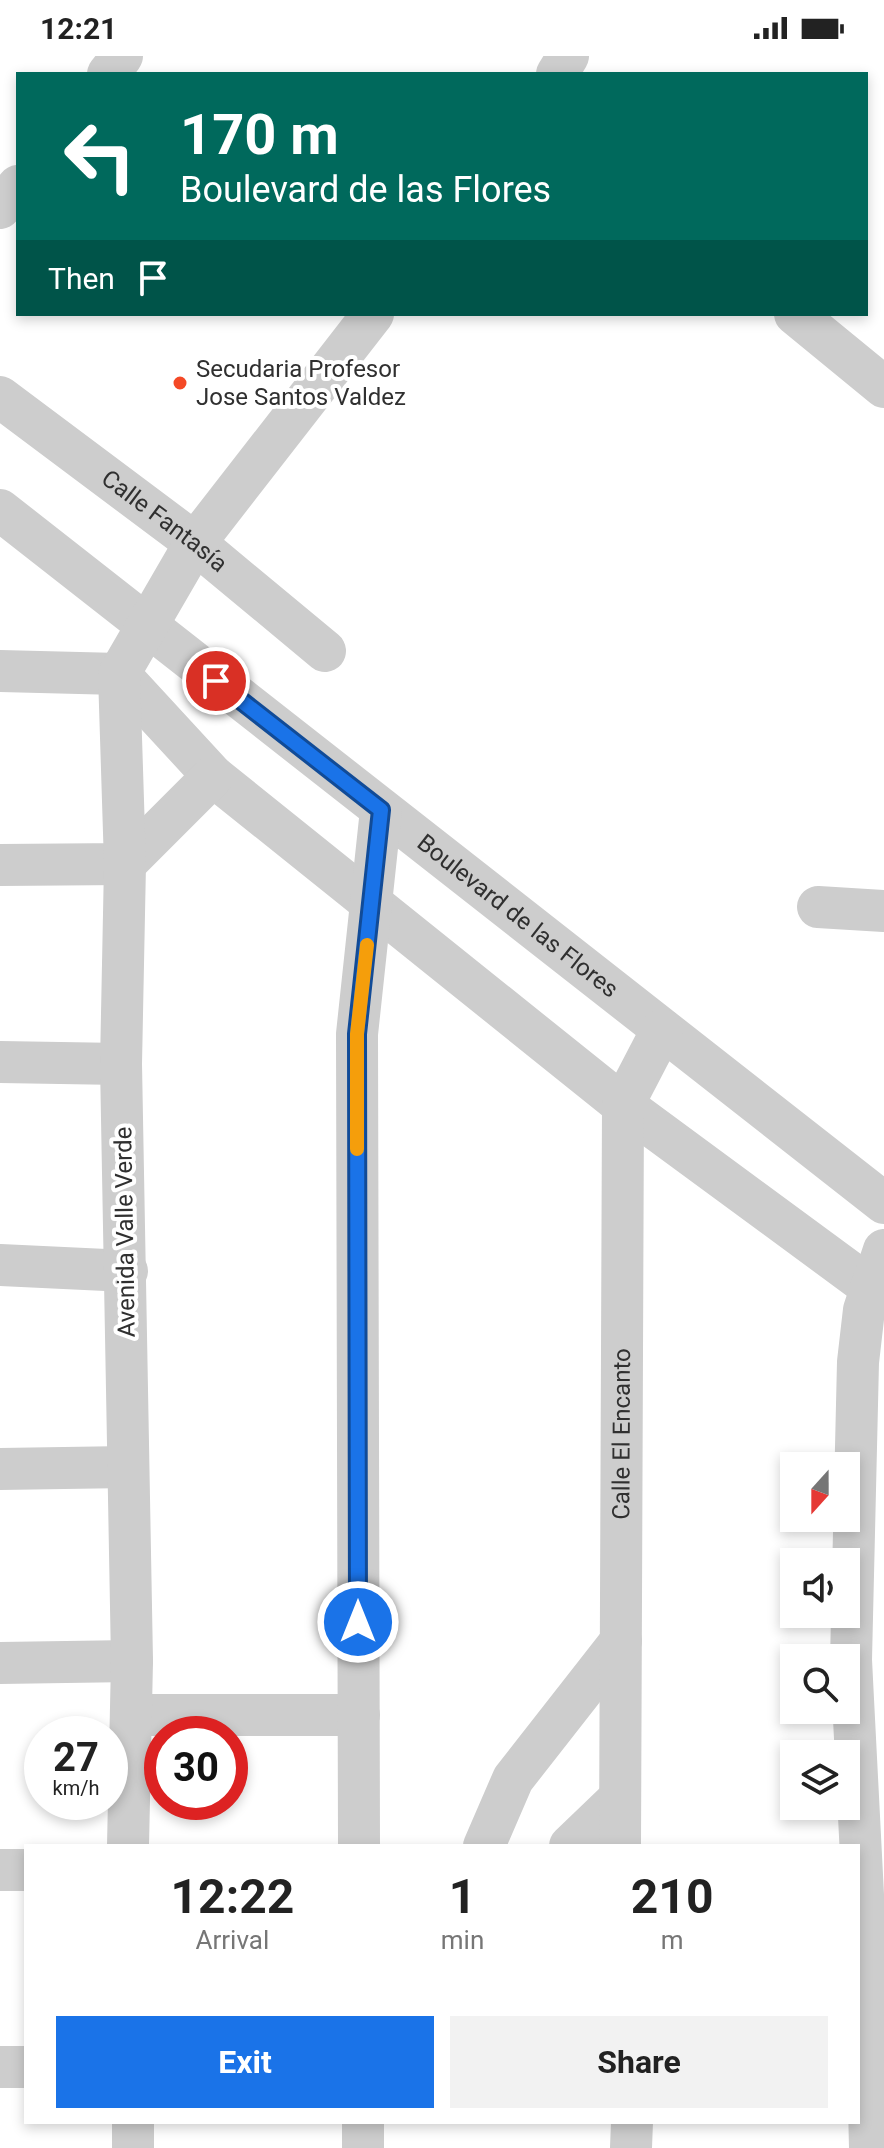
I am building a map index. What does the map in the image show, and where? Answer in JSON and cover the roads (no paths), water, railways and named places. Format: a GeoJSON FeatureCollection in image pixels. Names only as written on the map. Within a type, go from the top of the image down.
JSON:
{"type":"FeatureCollection","features":[{"type":"Feature","properties":{"kind":"street"},"geometry":{"type":"LineString","coordinates":[[110,72],[122,56]]}},
{"type":"Feature","properties":{"kind":"street"},"geometry":{"type":"LineString","coordinates":[[0,208],[16,188]]}},
{"type":"Feature","properties":{"kind":"street"},"geometry":{"type":"LineString","coordinates":[[119,674],[195,543],[371,316]]}},
{"type":"Feature","properties":{"kind":"street"},"geometry":{"type":"LineString","coordinates":[[797,316],[884,387]]}},
{"type":"Feature","properties":{"kind":"street","name":"Calle Fantasía"},"geometry":{"type":"LineString","coordinates":[[0,397],[195,543],[325,651]]}},
{"type":"Feature","properties":{"kind":"street","name":"Boulevard de las Flores"},"geometry":{"type":"LineString","coordinates":[[0,510],[884,1203]]}},
{"type":"Feature","properties":{"kind":"street"},"geometry":{"type":"LineString","coordinates":[[0,671],[119,674],[213,776],[371,905],[623,1105],[879,1278],[864,1310],[858,1362],[851,1660],[858,1844]]}},
{"type":"Feature","properties":{"kind":"street","name":"Avenida Valle Verde"},"geometry":{"type":"LineString","coordinates":[[119,674],[125,864],[121,1064],[132,1661],[128,1844]]}},
{"type":"Feature","properties":{"kind":"street"},"geometry":{"type":"LineString","coordinates":[[0,865],[125,864],[213,776]]}},
{"type":"Feature","properties":{"kind":"street"},"geometry":{"type":"LineString","coordinates":[[359,1844],[357,1034],[381,810]]}},
{"type":"Feature","properties":{"kind":"street"},"geometry":{"type":"LineString","coordinates":[[818,907],[884,911]]}},
{"type":"Feature","properties":{"kind":"street","name":"Calle El Encanto"},"geometry":{"type":"LineString","coordinates":[[620,1844],[623,1105],[662,1030]]}},
{"type":"Feature","properties":{"kind":"street"},"geometry":{"type":"LineString","coordinates":[[0,1062],[121,1064]]}},
{"type":"Feature","properties":{"kind":"street"},"geometry":{"type":"LineString","coordinates":[[0,1265],[127,1271]]}},
{"type":"Feature","properties":{"kind":"street"},"geometry":{"type":"LineString","coordinates":[[0,1469],[128,1467]]}},
{"type":"Feature","properties":{"kind":"street"},"geometry":{"type":"LineString","coordinates":[[485,1844],[513,1779],[621,1641]]}},
{"type":"Feature","properties":{"kind":"street"},"geometry":{"type":"LineString","coordinates":[[0,1663],[132,1661]]}},
{"type":"Feature","properties":{"kind":"street"},"geometry":{"type":"LineString","coordinates":[[131,1715],[359,1715]]}},
{"type":"Feature","properties":{"kind":"street"},"geometry":{"type":"LineString","coordinates":[[572,1844],[620,1798]]}},
{"type":"Feature","properties":{"kind":"street"},"geometry":{"type":"LineString","coordinates":[[0,1870],[24,1870]]}},
{"type":"Feature","properties":{"kind":"street"},"geometry":{"type":"LineString","coordinates":[[860,1884],[870,2148]]}},
{"type":"Feature","properties":{"kind":"street"},"geometry":{"type":"LineString","coordinates":[[0,2067],[24,2067]]}},
{"type":"Feature","properties":{"kind":"street"},"geometry":{"type":"LineString","coordinates":[[133,2124],[133,2148]]}},
{"type":"Feature","properties":{"kind":"street"},"geometry":{"type":"LineString","coordinates":[[363,2124],[363,2148]]}},
{"type":"Feature","properties":{"kind":"street"},"geometry":{"type":"LineString","coordinates":[[631,2148],[632,2124]]}},
{"type":"Feature","properties":{"kind":"place","name":"Secudaria Profesor Jose Santos Valdez"},"geometry":{"type":"Point","coordinates":[180,383]}}]}
